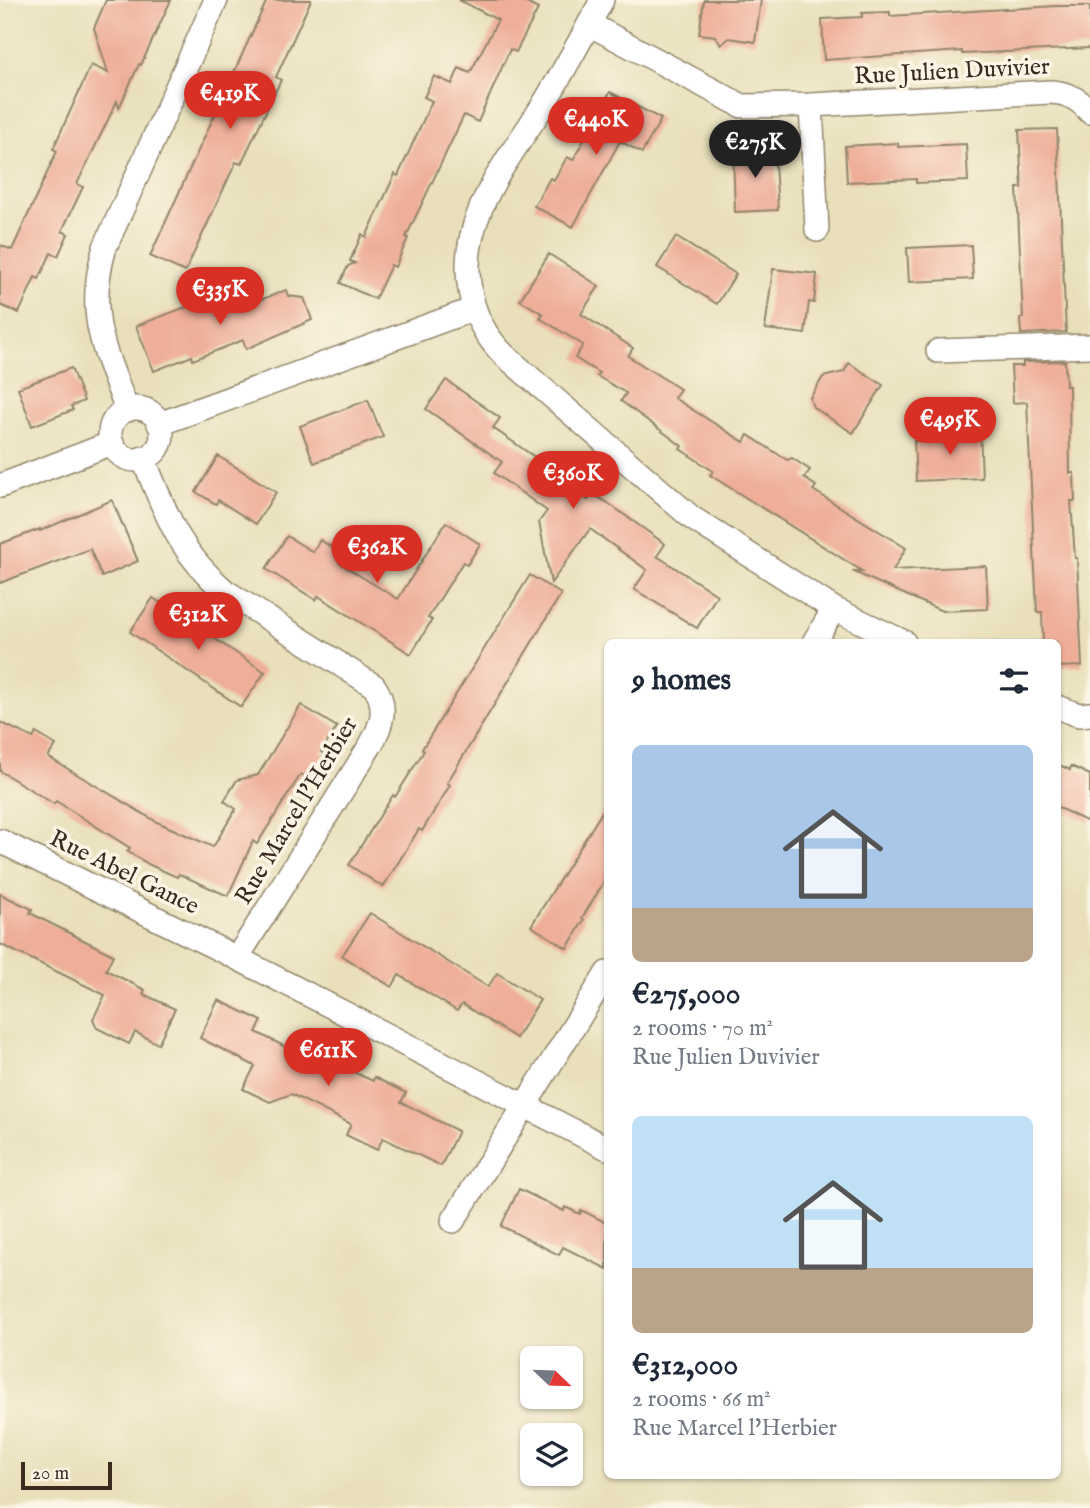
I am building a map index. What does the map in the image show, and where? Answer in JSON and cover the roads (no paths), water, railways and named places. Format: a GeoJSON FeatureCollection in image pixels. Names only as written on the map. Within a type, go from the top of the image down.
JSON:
{"type":"FeatureCollection","features":[{"type":"Feature","properties":{"kind":"street"},"geometry":{"type":"LineString","coordinates":[[127,410],[99,332],[96,294],[98,271],[105,247],[216,0]]}},
{"type":"Feature","properties":{"kind":"street"},"geometry":{"type":"LineString","coordinates":[[602,0],[542,106],[493,183],[476,218],[467,261],[474,309],[483,330],[504,355],[704,527],[834,609],[898,639]]}},
{"type":"Feature","properties":{"kind":"street","name":"Rue Julien Duvivier"},"geometry":{"type":"LineString","coordinates":[[589,24],[735,104],[757,108],[1051,92],[1070,95],[1090,112]]}},
{"type":"Feature","properties":{"kind":"street"},"geometry":{"type":"LineString","coordinates":[[811,105],[817,230]]}},
{"type":"Feature","properties":{"kind":"street"},"geometry":{"type":"LineString","coordinates":[[159,424],[474,309]]}},
{"type":"Feature","properties":{"kind":"street"},"geometry":{"type":"LineString","coordinates":[[939,351],[1090,346]]}},
{"type":"Feature","properties":{"kind":"street"},"geometry":{"type":"LineString","coordinates":[[127,410],[146,410],[159,424],[159,445],[151,455],[135,460],[124,457],[111,443],[111,425],[119,414],[127,410]]}},
{"type":"Feature","properties":{"kind":"street"},"geometry":{"type":"LineString","coordinates":[[0,486],[111,443]]}},
{"type":"Feature","properties":{"kind":"street","name":"Rue Marcel l'Herbier"},"geometry":{"type":"LineString","coordinates":[[143,458],[173,530],[204,573],[225,591],[374,686],[383,707],[381,724],[374,739],[237,958]]}},
{"type":"Feature","properties":{"kind":"street"},"geometry":{"type":"LineString","coordinates":[[816,639],[834,609]]}},
{"type":"Feature","properties":{"kind":"street"},"geometry":{"type":"LineString","coordinates":[[1061,708],[1079,715],[1090,714]]}},
{"type":"Feature","properties":{"kind":"street","name":"Rue Abel Gance"},"geometry":{"type":"LineString","coordinates":[[0,841],[237,958],[604,1146]]}},
{"type":"Feature","properties":{"kind":"street"},"geometry":{"type":"LineString","coordinates":[[453,1221],[604,978]]}}]}
